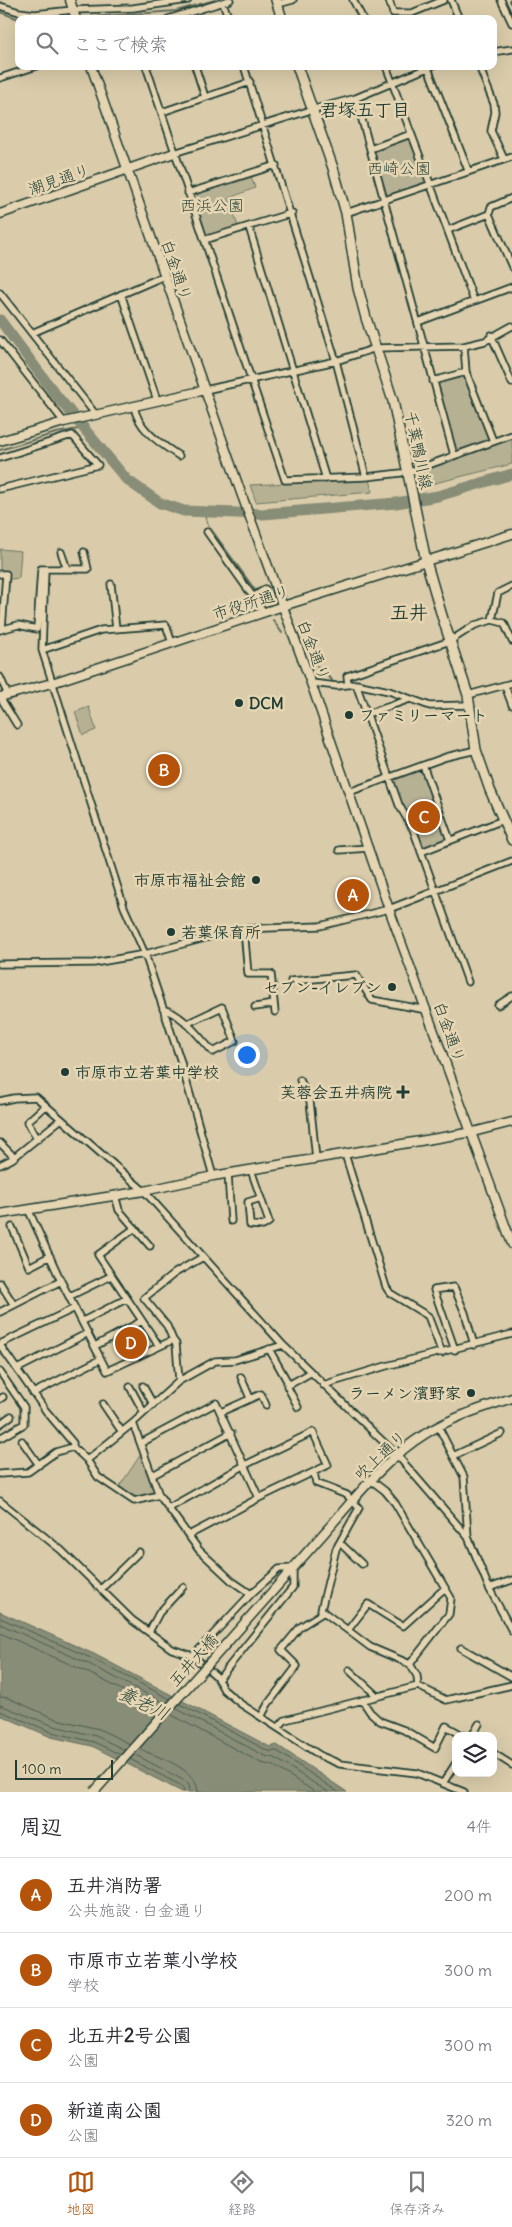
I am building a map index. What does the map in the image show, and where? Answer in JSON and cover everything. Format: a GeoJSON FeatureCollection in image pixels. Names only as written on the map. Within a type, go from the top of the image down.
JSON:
{"type":"FeatureCollection","features":[{"type":"Feature","properties":{"kind":"main road"},"geometry":{"type":"LineString","coordinates":[[277,2],[281,15]]}},
{"type":"Feature","properties":{"kind":"main road","name":"千葉鴨川線"},"geometry":{"type":"LineString","coordinates":[[298,70],[346,213],[358,288],[393,401],[405,472],[412,490],[426,561],[468,695],[476,750],[512,840]]}},
{"type":"Feature","properties":{"kind":"street"},"geometry":{"type":"LineString","coordinates":[[70,0],[75,15]]}},
{"type":"Feature","properties":{"kind":"street"},"geometry":{"type":"LineString","coordinates":[[0,6],[19,12],[35,14],[188,0]]}},
{"type":"Feature","properties":{"kind":"street"},"geometry":{"type":"LineString","coordinates":[[188,15],[230,0]]}},
{"type":"Feature","properties":{"kind":"street"},"geometry":{"type":"LineString","coordinates":[[277,2],[293,0]]}},
{"type":"Feature","properties":{"kind":"street"},"geometry":{"type":"LineString","coordinates":[[353,0],[361,15]]}},
{"type":"Feature","properties":{"kind":"street"},"geometry":{"type":"LineString","coordinates":[[389,0],[393,13],[412,13],[444,0]]}},
{"type":"Feature","properties":{"kind":"street"},"geometry":{"type":"LineString","coordinates":[[451,0],[457,15]]}},
{"type":"Feature","properties":{"kind":"street"},"geometry":{"type":"LineString","coordinates":[[501,0],[512,23]]}},
{"type":"Feature","properties":{"kind":"street"},"geometry":{"type":"LineString","coordinates":[[223,3],[228,15]]}},
{"type":"Feature","properties":{"kind":"street"},"geometry":{"type":"LineString","coordinates":[[497,51],[512,49]]}},
{"type":"Feature","properties":{"kind":"street"},"geometry":{"type":"LineString","coordinates":[[0,78],[25,70]]}},
{"type":"Feature","properties":{"kind":"street","name":"白金通り"},"geometry":{"type":"LineString","coordinates":[[92,70],[241,492],[311,683],[389,908],[475,1132],[512,1244]]}},
{"type":"Feature","properties":{"kind":"street"},"geometry":{"type":"LineString","coordinates":[[147,70],[286,480],[366,477],[405,472],[512,435]]}},
{"type":"Feature","properties":{"kind":"street"},"geometry":{"type":"LineString","coordinates":[[196,70],[205,97]]}},
{"type":"Feature","properties":{"kind":"street"},"geometry":{"type":"LineString","coordinates":[[246,70],[292,213],[336,361],[366,477]]}},
{"type":"Feature","properties":{"kind":"street"},"geometry":{"type":"LineString","coordinates":[[387,70],[474,301]]}},
{"type":"Feature","properties":{"kind":"street"},"geometry":{"type":"LineString","coordinates":[[174,153],[311,110],[356,98],[391,84],[414,70]]}},
{"type":"Feature","properties":{"kind":"street"},"geometry":{"type":"LineString","coordinates":[[431,70],[468,170]]}},
{"type":"Feature","properties":{"kind":"street"},"geometry":{"type":"LineString","coordinates":[[481,70],[494,104],[495,112],[492,132],[504,159]]}},
{"type":"Feature","properties":{"kind":"street"},"geometry":{"type":"LineString","coordinates":[[162,112],[250,82]]}},
{"type":"Feature","properties":{"kind":"street"},"geometry":{"type":"LineString","coordinates":[[356,98],[454,455]]}},
{"type":"Feature","properties":{"kind":"street"},"geometry":{"type":"LineString","coordinates":[[370,149],[411,134]]}},
{"type":"Feature","properties":{"kind":"street","name":"潮見通り"},"geometry":{"type":"LineString","coordinates":[[0,214],[174,153]]}},
{"type":"Feature","properties":{"kind":"street"},"geometry":{"type":"LineString","coordinates":[[346,213],[468,170],[512,157]]}},
{"type":"Feature","properties":{"kind":"street"},"geometry":{"type":"LineString","coordinates":[[188,193],[276,165]]}},
{"type":"Feature","properties":{"kind":"street"},"geometry":{"type":"LineString","coordinates":[[512,198],[491,207],[489,214],[510,254],[512,267]]}},
{"type":"Feature","properties":{"kind":"street"},"geometry":{"type":"LineString","coordinates":[[204,240],[292,213]]}},
{"type":"Feature","properties":{"kind":"street"},"geometry":{"type":"LineString","coordinates":[[448,230],[489,214]]}},
{"type":"Feature","properties":{"kind":"street"},"geometry":{"type":"LineString","coordinates":[[249,227],[326,479]]}},
{"type":"Feature","properties":{"kind":"street"},"geometry":{"type":"LineString","coordinates":[[32,332],[164,276]]}},
{"type":"Feature","properties":{"kind":"street"},"geometry":{"type":"LineString","coordinates":[[418,322],[512,287]]}},
{"type":"Feature","properties":{"kind":"street"},"geometry":{"type":"LineString","coordinates":[[0,293],[96,415]]}},
{"type":"Feature","properties":{"kind":"street"},"geometry":{"type":"LineString","coordinates":[[121,294],[157,400]]}},
{"type":"Feature","properties":{"kind":"street"},"geometry":{"type":"LineString","coordinates":[[0,441],[64,422],[336,361],[376,348],[464,346],[484,341],[491,335],[512,326]]}},
{"type":"Feature","properties":{"kind":"street"},"geometry":{"type":"LineString","coordinates":[[491,335],[512,383]]}},
{"type":"Feature","properties":{"kind":"street"},"geometry":{"type":"LineString","coordinates":[[0,340],[64,422]]}},
{"type":"Feature","properties":{"kind":"street"},"geometry":{"type":"LineString","coordinates":[[464,346],[466,372],[494,441]]}},
{"type":"Feature","properties":{"kind":"street"},"geometry":{"type":"LineString","coordinates":[[433,380],[466,372]]}},
{"type":"Feature","properties":{"kind":"street"},"geometry":{"type":"LineString","coordinates":[[134,406],[136,418],[145,430],[159,443],[179,456]]}},
{"type":"Feature","properties":{"kind":"street"},"geometry":{"type":"LineString","coordinates":[[0,458],[72,435],[98,465],[0,489]]}},
{"type":"Feature","properties":{"kind":"street"},"geometry":{"type":"LineString","coordinates":[[207,532],[264,612]]}},
{"type":"Feature","properties":{"kind":"street","name":"市役所通り"},"geometry":{"type":"LineString","coordinates":[[4,696],[52,683],[282,606],[512,534]]}},
{"type":"Feature","properties":{"kind":"street"},"geometry":{"type":"LineString","coordinates":[[61,552],[67,569]]}},
{"type":"Feature","properties":{"kind":"street"},"geometry":{"type":"LineString","coordinates":[[0,574],[6,574],[1,630],[18,624],[37,629],[40,569],[88,568],[84,552]]}},
{"type":"Feature","properties":{"kind":"street"},"geometry":{"type":"LineString","coordinates":[[44,569],[42,650],[124,907],[145,954],[180,1059],[213,1176]]}},
{"type":"Feature","properties":{"kind":"street"},"geometry":{"type":"LineString","coordinates":[[111,584],[116,629]]}},
{"type":"Feature","properties":{"kind":"street"},"geometry":{"type":"LineString","coordinates":[[492,620],[498,593],[512,586]]}},
{"type":"Feature","properties":{"kind":"street"},"geometry":{"type":"LineString","coordinates":[[253,598],[265,589]]}},
{"type":"Feature","properties":{"kind":"street"},"geometry":{"type":"LineString","coordinates":[[348,684],[347,676],[450,641],[475,625],[492,620],[504,623],[512,641]]}},
{"type":"Feature","properties":{"kind":"street"},"geometry":{"type":"LineString","coordinates":[[42,650],[101,630],[166,625],[172,643]]}},
{"type":"Feature","properties":{"kind":"street"},"geometry":{"type":"LineString","coordinates":[[0,677],[4,696],[17,725]]}},
{"type":"Feature","properties":{"kind":"street"},"geometry":{"type":"LineString","coordinates":[[311,683],[337,686],[356,684],[389,691],[430,706],[469,705]]}},
{"type":"Feature","properties":{"kind":"street"},"geometry":{"type":"LineString","coordinates":[[468,695],[512,683]]}},
{"type":"Feature","properties":{"kind":"street"},"geometry":{"type":"LineString","coordinates":[[356,684],[399,805],[413,829],[468,982]]}},
{"type":"Feature","properties":{"kind":"street"},"geometry":{"type":"LineString","coordinates":[[504,686],[512,705]]}},
{"type":"Feature","properties":{"kind":"street"},"geometry":{"type":"LineString","coordinates":[[367,714],[410,699]]}},
{"type":"Feature","properties":{"kind":"street"},"geometry":{"type":"LineString","coordinates":[[349,792],[446,757],[476,750]]}},
{"type":"Feature","properties":{"kind":"street"},"geometry":{"type":"LineString","coordinates":[[423,765],[450,840]]}},
{"type":"Feature","properties":{"kind":"street"},"geometry":{"type":"LineString","coordinates":[[421,852],[503,820]]}},
{"type":"Feature","properties":{"kind":"street"},"geometry":{"type":"LineString","coordinates":[[339,850],[368,848]]}},
{"type":"Feature","properties":{"kind":"street"},"geometry":{"type":"LineString","coordinates":[[0,964],[94,963],[145,954],[244,929],[320,926],[389,908],[512,861]]}},
{"type":"Feature","properties":{"kind":"street"},"geometry":{"type":"LineString","coordinates":[[244,929],[248,974],[271,974],[275,1012]]}},
{"type":"Feature","properties":{"kind":"street"},"geometry":{"type":"LineString","coordinates":[[291,980],[356,975],[372,1000],[427,1010]]}},
{"type":"Feature","properties":{"kind":"street"},"geometry":{"type":"LineString","coordinates":[[498,1005],[512,996]]}},
{"type":"Feature","properties":{"kind":"street"},"geometry":{"type":"LineString","coordinates":[[255,1007],[274,1004]]}},
{"type":"Feature","properties":{"kind":"street"},"geometry":{"type":"LineString","coordinates":[[163,1009],[176,1013],[186,1024],[213,1052],[235,1041],[222,1007],[186,1024]]}},
{"type":"Feature","properties":{"kind":"street"},"geometry":{"type":"LineString","coordinates":[[300,1080],[310,1101],[316,1159]]}},
{"type":"Feature","properties":{"kind":"street"},"geometry":{"type":"LineString","coordinates":[[0,1101],[36,1097],[60,1120],[144,1191],[310,1374],[397,1455],[468,1538],[490,1588],[511,1628]]}},
{"type":"Feature","properties":{"kind":"street"},"geometry":{"type":"LineString","coordinates":[[38,1138],[27,1122],[45,1106]]}},
{"type":"Feature","properties":{"kind":"street"},"geometry":{"type":"LineString","coordinates":[[0,1166],[14,1158],[60,1120]]}},
{"type":"Feature","properties":{"kind":"street"},"geometry":{"type":"LineString","coordinates":[[0,1214],[28,1208],[144,1191],[213,1176],[475,1132],[512,1122]]}},
{"type":"Feature","properties":{"kind":"street"},"geometry":{"type":"LineString","coordinates":[[0,1143],[14,1158]]}},
{"type":"Feature","properties":{"kind":"street"},"geometry":{"type":"LineString","coordinates":[[345,1154],[386,1287],[390,1293],[428,1316],[442,1353]]}},
{"type":"Feature","properties":{"kind":"street"},"geometry":{"type":"LineString","coordinates":[[251,1170],[261,1198],[269,1222],[264,1226],[250,1225],[248,1202],[261,1198]]}},
{"type":"Feature","properties":{"kind":"street"},"geometry":{"type":"LineString","coordinates":[[228,1174],[231,1221]]}},
{"type":"Feature","properties":{"kind":"street"},"geometry":{"type":"LineString","coordinates":[[115,1195],[119,1210],[150,1246]]}},
{"type":"Feature","properties":{"kind":"street"},"geometry":{"type":"LineString","coordinates":[[28,1208],[61,1281],[107,1371],[173,1340]]}},
{"type":"Feature","properties":{"kind":"street"},"geometry":{"type":"LineString","coordinates":[[12,1227],[29,1267],[50,1256]]}},
{"type":"Feature","properties":{"kind":"street"},"geometry":{"type":"LineString","coordinates":[[135,1228],[98,1255],[110,1276],[159,1346]]}},
{"type":"Feature","properties":{"kind":"street"},"geometry":{"type":"LineString","coordinates":[[179,1381],[176,1344],[167,1326],[144,1298],[175,1273],[203,1257]]}},
{"type":"Feature","properties":{"kind":"street"},"geometry":{"type":"LineString","coordinates":[[70,1296],[110,1276]]}},
{"type":"Feature","properties":{"kind":"street"},"geometry":{"type":"LineString","coordinates":[[0,1312],[61,1281]]}},
{"type":"Feature","properties":{"kind":"street"},"geometry":{"type":"LineString","coordinates":[[0,1283],[14,1305]]}},
{"type":"Feature","properties":{"kind":"street"},"geometry":{"type":"LineString","coordinates":[[454,1350],[434,1290],[454,1287],[465,1313],[474,1345]]}},
{"type":"Feature","properties":{"kind":"street"},"geometry":{"type":"LineString","coordinates":[[83,1321],[126,1299]]}},
{"type":"Feature","properties":{"kind":"street"},"geometry":{"type":"LineString","coordinates":[[75,1308],[0,1345],[73,1443],[73,1447],[87,1460],[98,1477],[134,1501],[160,1495]]}},
{"type":"Feature","properties":{"kind":"street"},"geometry":{"type":"LineString","coordinates":[[95,1346],[142,1321]]}},
{"type":"Feature","properties":{"kind":"street"},"geometry":{"type":"LineString","coordinates":[[17,1369],[88,1333]]}},
{"type":"Feature","properties":{"kind":"street"},"geometry":{"type":"LineString","coordinates":[[324,1385],[386,1366],[512,1334]]}},
{"type":"Feature","properties":{"kind":"street"},"geometry":{"type":"LineString","coordinates":[[87,1460],[133,1423],[179,1381],[216,1361],[235,1360],[283,1345]]}},
{"type":"Feature","properties":{"kind":"street"},"geometry":{"type":"LineString","coordinates":[[269,1349],[287,1381],[298,1407]]}},
{"type":"Feature","properties":{"kind":"street"},"geometry":{"type":"LineString","coordinates":[[34,1393],[101,1359]]}},
{"type":"Feature","properties":{"kind":"street"},"geometry":{"type":"LineString","coordinates":[[0,1372],[24,1407],[24,1424],[0,1438]]}},
{"type":"Feature","properties":{"kind":"street"},"geometry":{"type":"LineString","coordinates":[[288,1386],[310,1374]]}},
{"type":"Feature","properties":{"kind":"street"},"geometry":{"type":"LineString","coordinates":[[241,1377],[250,1398]]}},
{"type":"Feature","properties":{"kind":"street"},"geometry":{"type":"LineString","coordinates":[[143,1386],[154,1404]]}},
{"type":"Feature","properties":{"kind":"street"},"geometry":{"type":"LineString","coordinates":[[130,1387],[144,1413]]}},
{"type":"Feature","properties":{"kind":"street"},"geometry":{"type":"LineString","coordinates":[[221,1412],[260,1394],[266,1405]]}},
{"type":"Feature","properties":{"kind":"street","name":"吹上通り"},"geometry":{"type":"LineString","coordinates":[[293,1568],[353,1500],[397,1455],[438,1426],[471,1411],[512,1398]]}},
{"type":"Feature","properties":{"kind":"street"},"geometry":{"type":"LineString","coordinates":[[141,1443],[216,1403],[259,1498]]}},
{"type":"Feature","properties":{"kind":"street"},"geometry":{"type":"LineString","coordinates":[[103,1404],[122,1432]]}},
{"type":"Feature","properties":{"kind":"street"},"geometry":{"type":"LineString","coordinates":[[0,1424],[11,1416]]}},
{"type":"Feature","properties":{"kind":"street"},"geometry":{"type":"LineString","coordinates":[[133,1423],[160,1495],[168,1508],[204,1555],[232,1581],[251,1594]]}},
{"type":"Feature","properties":{"kind":"street"},"geometry":{"type":"LineString","coordinates":[[438,1426],[464,1477],[468,1538]]}},
{"type":"Feature","properties":{"kind":"street"},"geometry":{"type":"LineString","coordinates":[[168,1508],[313,1432],[328,1465],[259,1498],[190,1536]]}},
{"type":"Feature","properties":{"kind":"street"},"geometry":{"type":"LineString","coordinates":[[153,1475],[231,1433]]}},
{"type":"Feature","properties":{"kind":"street"},"geometry":{"type":"LineString","coordinates":[[454,1456],[502,1433]]}},
{"type":"Feature","properties":{"kind":"street"},"geometry":{"type":"LineString","coordinates":[[22,1441],[39,1465]]}},
{"type":"Feature","properties":{"kind":"street"},"geometry":{"type":"LineString","coordinates":[[0,1474],[22,1474],[39,1465],[56,1452],[73,1447]]}},
{"type":"Feature","properties":{"kind":"street"},"geometry":{"type":"LineString","coordinates":[[314,1472],[316,1483],[347,1495],[358,1508],[336,1549],[321,1610],[370,1647],[410,1664],[417,1676],[418,1686]]}},
{"type":"Feature","properties":{"kind":"street"},"geometry":{"type":"LineString","coordinates":[[372,1481],[385,1491],[395,1503],[451,1598],[449,1614],[410,1664]]}},
{"type":"Feature","properties":{"kind":"street"},"geometry":{"type":"LineString","coordinates":[[0,1500],[61,1550],[132,1620],[172,1649],[193,1656],[216,1676],[224,1690],[261,1717],[321,1756],[340,1764],[417,1773],[464,1792]]}},
{"type":"Feature","properties":{"kind":"street"},"geometry":{"type":"LineString","coordinates":[[340,1543],[362,1564]]}},
{"type":"Feature","properties":{"kind":"street"},"geometry":{"type":"LineString","coordinates":[[101,1589],[139,1552]]}},
{"type":"Feature","properties":{"kind":"street"},"geometry":{"type":"LineString","coordinates":[[193,1656],[251,1594],[279,1569],[293,1568],[293,1587],[218,1680]]}},
{"type":"Feature","properties":{"kind":"street","name":"五井大橋"},"geometry":{"type":"LineString","coordinates":[[94,1792],[293,1568]]}},
{"type":"Feature","properties":{"kind":"street"},"geometry":{"type":"LineString","coordinates":[[490,1588],[512,1580]]}},
{"type":"Feature","properties":{"kind":"street"},"geometry":{"type":"LineString","coordinates":[[149,1632],[159,1613],[183,1587]]}},
{"type":"Feature","properties":{"kind":"street"},"geometry":{"type":"LineString","coordinates":[[348,1630],[368,1604],[404,1626],[445,1588]]}},
{"type":"Feature","properties":{"kind":"street"},"geometry":{"type":"LineString","coordinates":[[261,1717],[268,1704],[297,1666],[281,1650],[300,1627],[324,1612]]}},
{"type":"Feature","properties":{"kind":"street"},"geometry":{"type":"LineString","coordinates":[[461,1648],[512,1677]]}},
{"type":"Feature","properties":{"kind":"street"},"geometry":{"type":"LineString","coordinates":[[349,1670],[377,1696]]}},
{"type":"Feature","properties":{"kind":"street"},"geometry":{"type":"LineString","coordinates":[[278,1728],[285,1720],[418,1686],[446,1700],[512,1685]]}},
{"type":"Feature","properties":{"kind":"street"},"geometry":{"type":"LineString","coordinates":[[362,1700],[370,1712],[380,1721],[404,1730],[435,1748],[446,1726],[457,1732]]}},
{"type":"Feature","properties":{"kind":"street"},"geometry":{"type":"LineString","coordinates":[[474,1732],[479,1724]]}},
{"type":"Feature","properties":{"kind":"street"},"geometry":{"type":"LineString","coordinates":[[497,1755],[512,1764]]}},
{"type":"Feature","properties":{"kind":"street"},"geometry":{"type":"LineString","coordinates":[[443,1783],[452,1769]]}},
{"type":"Feature","properties":{"kind":"green space","name":"西崎公園"},"geometry":{"type":"Polygon","coordinates":[[[411,134],[430,184],[383,199],[370,149],[411,134]]]}},
{"type":"Feature","properties":{"kind":"green space","name":"西浜公園"},"geometry":{"type":"Polygon","coordinates":[[[250,173],[255,188],[229,198],[239,230],[204,240],[188,193],[250,173]]]}},
{"type":"Feature","properties":{"kind":"green space"},"geometry":{"type":"Polygon","coordinates":[[[462,375],[490,437],[488,441],[455,451],[436,384],[462,375]]]}},
{"type":"Feature","properties":{"kind":"green space"},"geometry":{"type":"Polygon","coordinates":[[[512,438],[512,464],[415,488],[412,473],[512,438]]]}},
{"type":"Feature","properties":{"kind":"green space"},"geometry":{"type":"Polygon","coordinates":[[[369,479],[372,492],[256,502],[250,485],[369,479]]]}},
{"type":"Feature","properties":{"kind":"green space"},"geometry":{"type":"Polygon","coordinates":[[[0,549],[21,551],[19,578],[5,580],[6,574],[0,574],[0,549]]]}},
{"type":"Feature","properties":{"kind":"green space"},"geometry":{"type":"Polygon","coordinates":[[[89,707],[96,730],[83,735],[75,712],[89,707]]]}},
{"type":"Feature","properties":{"kind":"green space"},"geometry":{"type":"Polygon","coordinates":[[[420,770],[424,771],[447,837],[424,848],[421,846],[401,804],[394,781],[420,770]]]}},
{"type":"Feature","properties":{"kind":"green space"},"geometry":{"type":"Polygon","coordinates":[[[132,1331],[141,1350],[130,1355],[121,1337],[132,1331]]]}},
{"type":"Feature","properties":{"kind":"green space"},"geometry":{"type":"Polygon","coordinates":[[[141,1454],[155,1491],[152,1495],[135,1495],[119,1487],[141,1454]]]}},
{"type":"Feature","properties":{"kind":"water","name":"養老川"},"geometry":{"type":"Polygon","coordinates":[[[0,1612],[94,1654],[270,1747],[277,1745],[347,1792],[182,1792],[92,1746],[51,1737],[0,1715],[0,1612]]]}},
{"type":"Feature","properties":{"kind":"waterway"},"geometry":{"type":"LineString","coordinates":[[119,15],[176,11],[215,0]]}},
{"type":"Feature","properties":{"kind":"waterway"},"geometry":{"type":"LineString","coordinates":[[0,12],[15,18]]}},
{"type":"Feature","properties":{"kind":"waterway"},"geometry":{"type":"LineString","coordinates":[[0,320],[56,395],[127,480],[160,503],[184,511],[263,514],[396,503],[438,496],[512,474]]}},
{"type":"Feature","properties":{"kind":"waterway"},"geometry":{"type":"LineString","coordinates":[[0,450],[56,433],[84,428]]}},
{"type":"Feature","properties":{"kind":"waterway"},"geometry":{"type":"LineString","coordinates":[[204,512],[208,525],[263,601]]}},
{"type":"Feature","properties":{"kind":"waterway"},"geometry":{"type":"LineString","coordinates":[[273,620],[282,633]]}},
{"type":"Feature","properties":{"kind":"waterway"},"geometry":{"type":"LineString","coordinates":[[317,666],[332,680]]}},
{"type":"Feature","properties":{"kind":"place","name":"DCM"},"geometry":{"type":"Point","coordinates":[239,703]}},
{"type":"Feature","properties":{"kind":"place","name":"ファミリーマート"},"geometry":{"type":"Point","coordinates":[349,715]}},
{"type":"Feature","properties":{"kind":"place","name":"市原市立若葉小学校"},"geometry":{"type":"Point","coordinates":[164,770]}},
{"type":"Feature","properties":{"kind":"place","name":"北五井2号公園"},"geometry":{"type":"Point","coordinates":[424,817]}},
{"type":"Feature","properties":{"kind":"place","name":"市原市福祉会館"},"geometry":{"type":"Point","coordinates":[256,880]}},
{"type":"Feature","properties":{"kind":"place","name":"五井消防署"},"geometry":{"type":"Point","coordinates":[353,895]}},
{"type":"Feature","properties":{"kind":"place","name":"若葉保育所"},"geometry":{"type":"Point","coordinates":[171,932]}},
{"type":"Feature","properties":{"kind":"place","name":"セブン-イレブン"},"geometry":{"type":"Point","coordinates":[392,987]}},
{"type":"Feature","properties":{"kind":"place","name":"市原市立若葉中学校"},"geometry":{"type":"Point","coordinates":[65,1072]}},
{"type":"Feature","properties":{"kind":"place","name":"芙蓉会五井病院"},"geometry":{"type":"Point","coordinates":[403,1092]}},
{"type":"Feature","properties":{"kind":"place","name":"新道南公園"},"geometry":{"type":"Point","coordinates":[131,1343]}},
{"type":"Feature","properties":{"kind":"place","name":"ラーメン濱野家"},"geometry":{"type":"Point","coordinates":[471,1393]}},
{"type":"Feature","properties":{"kind":"district","name":"君塚五丁目"},"geometry":{"type":"Point","coordinates":[365,109]}},
{"type":"Feature","properties":{"kind":"district","name":"五井"},"geometry":{"type":"Point","coordinates":[409,612]}}]}
